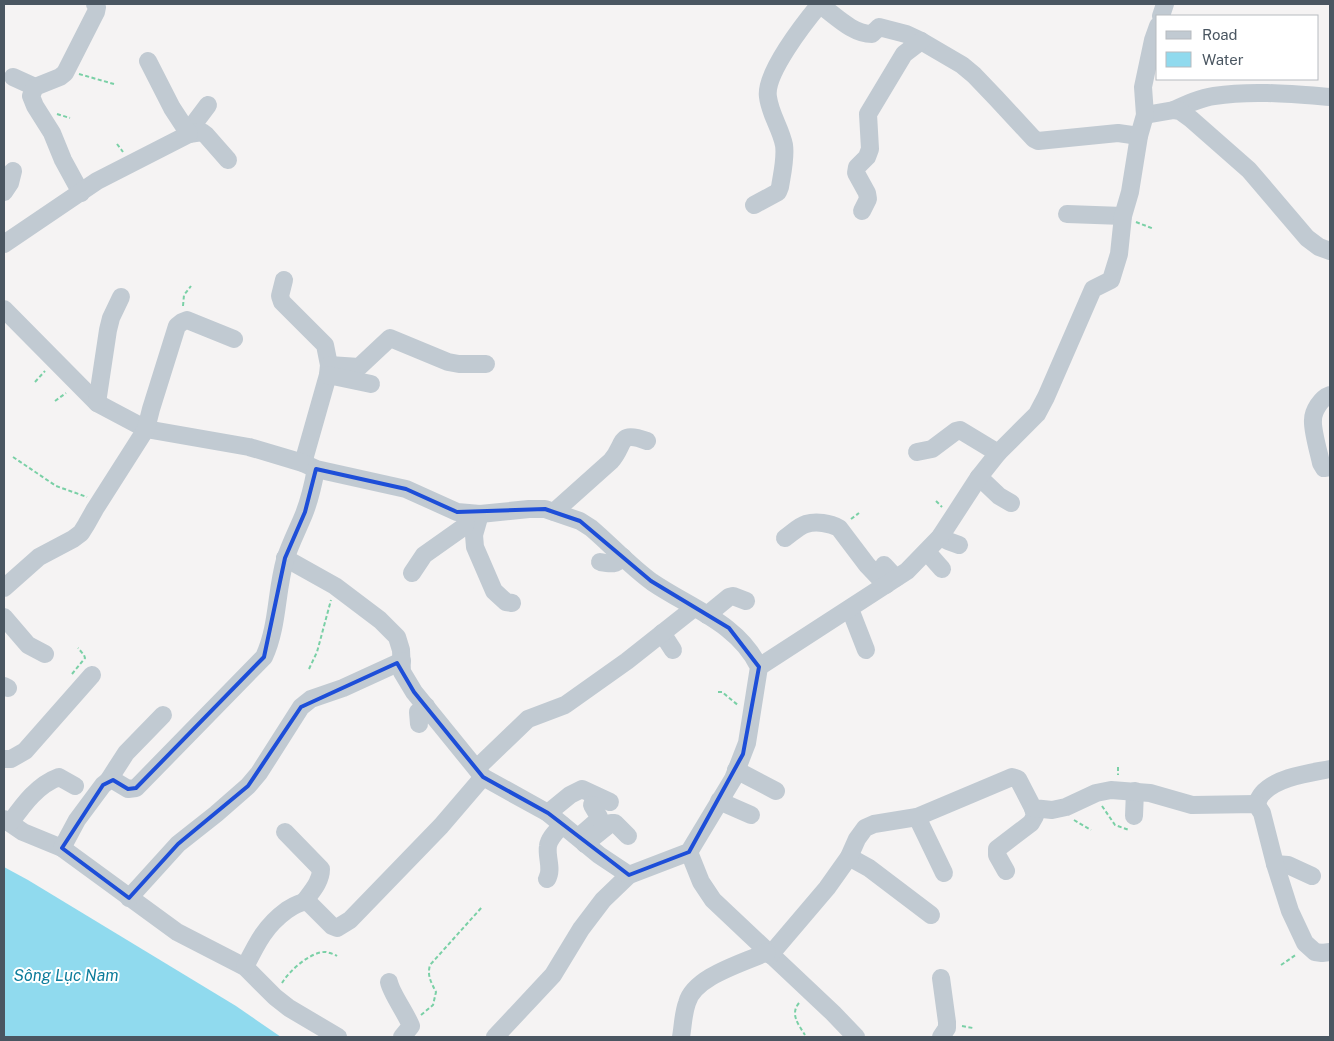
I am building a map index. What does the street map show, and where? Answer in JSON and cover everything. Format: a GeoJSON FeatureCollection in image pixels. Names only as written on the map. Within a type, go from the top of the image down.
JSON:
{"type":"FeatureCollection","features":[{"type":"Feature","properties":{"kind":"street"},"geometry":{"type":"LineString","coordinates":[[81,193],[63,160],[52,133],[31,96],[35,87],[60,77],[65,73],[96,12],[97,7],[95,4]]}},
{"type":"Feature","properties":{"kind":"street"},"geometry":{"type":"LineString","coordinates":[[754,205],[778,192],[784,155],[784,144],[767,96],[769,83],[789,46],[819,4],[838,9],[849,26],[866,34],[872,34],[879,28],[906,34],[940,51],[974,74],[1034,139],[1038,141],[1118,133],[1139,136]]}},
{"type":"Feature","properties":{"kind":"street"},"geometry":{"type":"LineString","coordinates":[[759,667],[907,571],[940,536],[979,477],[998,453],[1037,414],[1093,289],[1111,280],[1120,254],[1124,216],[1139,136],[1145,115],[1143,87],[1156,32]]}},
{"type":"Feature","properties":{"kind":"street"},"geometry":{"type":"LineString","coordinates":[[862,211],[868,199],[867,193],[856,173],[857,167],[867,157],[870,149],[868,114],[904,54],[921,41]]}},
{"type":"Feature","properties":{"kind":"street"},"geometry":{"type":"LineString","coordinates":[[148,61],[172,108],[192,133]]}},
{"type":"Feature","properties":{"kind":"street"},"geometry":{"type":"LineString","coordinates":[[13,77],[35,87]]}},
{"type":"Feature","properties":{"kind":"street"},"geometry":{"type":"LineString","coordinates":[[1145,115],[1174,110],[1194,101],[1214,96],[1293,94],[1330,98]]}},
{"type":"Feature","properties":{"kind":"street"},"geometry":{"type":"LineString","coordinates":[[192,133],[192,126],[208,105]]}},
{"type":"Feature","properties":{"kind":"street"},"geometry":{"type":"LineString","coordinates":[[1174,110],[1180,111],[1191,119],[1249,170],[1307,238],[1327,248]]}},
{"type":"Feature","properties":{"kind":"street"},"geometry":{"type":"LineString","coordinates":[[4,244],[96,181],[192,133],[202,132],[206,135],[228,160]]}},
{"type":"Feature","properties":{"kind":"street"},"geometry":{"type":"LineString","coordinates":[[4,192],[10,183],[13,171]]}},
{"type":"Feature","properties":{"kind":"street"},"geometry":{"type":"LineString","coordinates":[[1067,214],[1124,216]]}},
{"type":"Feature","properties":{"kind":"street"},"geometry":{"type":"LineString","coordinates":[[108,781],[113,780],[128,790],[136,788],[176,745],[258,664],[269,647],[276,614],[279,582],[286,558],[313,489],[310,466],[329,370],[325,345],[282,302],[280,296],[284,280]]}},
{"type":"Feature","properties":{"kind":"street"},"geometry":{"type":"LineString","coordinates":[[97,403],[108,330],[121,297]]}},
{"type":"Feature","properties":{"kind":"street"},"geometry":{"type":"LineString","coordinates":[[4,310],[97,403],[146,429],[249,446],[310,466],[406,489],[458,512],[474,514],[529,508],[545,509],[580,521],[591,528],[651,581],[729,628],[754,656],[759,667],[747,743],[736,770],[689,852],[629,876],[603,900],[582,928],[553,975],[503,1034]]}},
{"type":"Feature","properties":{"kind":"street"},"geometry":{"type":"LineString","coordinates":[[4,586],[39,557],[81,533],[146,429],[177,326],[187,320],[234,338]]}},
{"type":"Feature","properties":{"kind":"street"},"geometry":{"type":"LineString","coordinates":[[329,370],[359,367],[390,338],[448,362],[486,364]]}},
{"type":"Feature","properties":{"kind":"street"},"geometry":{"type":"LineString","coordinates":[[329,370],[371,384]]}},
{"type":"Feature","properties":{"kind":"street"},"geometry":{"type":"LineString","coordinates":[[1330,396],[1322,400],[1312,423],[1321,463],[1324,468],[1330,467]]}},
{"type":"Feature","properties":{"kind":"street"},"geometry":{"type":"LineString","coordinates":[[917,452],[932,449],[960,430],[998,453]]}},
{"type":"Feature","properties":{"kind":"street"},"geometry":{"type":"LineString","coordinates":[[554,512],[611,461],[625,439],[633,436],[647,441]]}},
{"type":"Feature","properties":{"kind":"street"},"geometry":{"type":"LineString","coordinates":[[979,477],[999,496],[1011,503]]}},
{"type":"Feature","properties":{"kind":"street"},"geometry":{"type":"LineString","coordinates":[[412,574],[424,555],[465,526],[474,514]]}},
{"type":"Feature","properties":{"kind":"street"},"geometry":{"type":"LineString","coordinates":[[474,514],[475,547],[494,591],[506,602],[512,602]]}},
{"type":"Feature","properties":{"kind":"street"},"geometry":{"type":"LineString","coordinates":[[785,538],[805,524],[824,523],[834,525],[839,528],[867,565],[891,582]]}},
{"type":"Feature","properties":{"kind":"street"},"geometry":{"type":"LineString","coordinates":[[940,536],[948,542],[959,545]]}},
{"type":"Feature","properties":{"kind":"street"},"geometry":{"type":"LineString","coordinates":[[926,552],[942,569]]}},
{"type":"Feature","properties":{"kind":"street"},"geometry":{"type":"LineString","coordinates":[[600,562],[617,563],[623,556]]}},
{"type":"Feature","properties":{"kind":"street"},"geometry":{"type":"LineString","coordinates":[[286,558],[335,586],[380,620],[397,637],[401,650],[402,672],[414,692],[480,773],[548,813],[607,862],[629,876]]}},
{"type":"Feature","properties":{"kind":"street"},"geometry":{"type":"LineString","coordinates":[[884,565],[891,582]]}},
{"type":"Feature","properties":{"kind":"street"},"geometry":{"type":"LineString","coordinates":[[304,902],[312,905],[332,926],[337,928],[343,926],[441,826],[480,773],[528,719],[566,705],[662,633],[701,611],[733,596],[746,601]]}},
{"type":"Feature","properties":{"kind":"street"},"geometry":{"type":"LineString","coordinates":[[850,609],[866,650]]}},
{"type":"Feature","properties":{"kind":"street"},"geometry":{"type":"LineString","coordinates":[[4,617],[28,645],[45,654]]}},
{"type":"Feature","properties":{"kind":"street"},"geometry":{"type":"LineString","coordinates":[[662,633],[673,650]]}},
{"type":"Feature","properties":{"kind":"street"},"geometry":{"type":"LineString","coordinates":[[129,898],[178,844],[248,786],[259,773],[301,707],[311,699],[343,688],[402,661]]}},
{"type":"Feature","properties":{"kind":"street"},"geometry":{"type":"LineString","coordinates":[[4,759],[10,759],[26,751],[92,674]]}},
{"type":"Feature","properties":{"kind":"street"},"geometry":{"type":"LineString","coordinates":[[419,724],[418,712],[426,706]]}},
{"type":"Feature","properties":{"kind":"street"},"geometry":{"type":"LineString","coordinates":[[62,848],[77,820],[108,781],[126,753],[163,715]]}},
{"type":"Feature","properties":{"kind":"street"},"geometry":{"type":"LineString","coordinates":[[1256,804],[1262,794],[1272,785],[1294,776],[1330,769]]}},
{"type":"Feature","properties":{"kind":"street"},"geometry":{"type":"LineString","coordinates":[[736,770],[776,791]]}},
{"type":"Feature","properties":{"kind":"street"},"geometry":{"type":"LineString","coordinates":[[74,786],[59,777],[51,780],[29,798],[7,821],[38,840],[62,848],[177,932],[245,966],[275,997],[289,1008],[338,1037]]}},
{"type":"Feature","properties":{"kind":"street"},"geometry":{"type":"LineString","coordinates":[[681,1037],[687,1001],[693,991],[708,978],[769,954],[827,888],[850,857],[857,838],[866,828],[874,824],[917,817],[1012,777],[1018,779],[1033,808],[1035,816],[1031,823],[997,849],[997,855],[1006,871]]}},
{"type":"Feature","properties":{"kind":"street"},"geometry":{"type":"LineString","coordinates":[[548,813],[570,795],[582,790],[610,802]]}},
{"type":"Feature","properties":{"kind":"street"},"geometry":{"type":"LineString","coordinates":[[1033,808],[1052,810],[1066,807],[1096,793],[1111,790],[1150,793],[1192,805],[1256,804]]}},
{"type":"Feature","properties":{"kind":"street"},"geometry":{"type":"LineString","coordinates":[[1135,791],[1136,824]]}},
{"type":"Feature","properties":{"kind":"street"},"geometry":{"type":"LineString","coordinates":[[720,800],[751,815]]}},
{"type":"Feature","properties":{"kind":"street"},"geometry":{"type":"LineString","coordinates":[[1256,804],[1262,813],[1275,864],[1290,910],[1306,942],[1315,952],[1330,952]]}},
{"type":"Feature","properties":{"kind":"street"},"geometry":{"type":"LineString","coordinates":[[581,841],[599,817],[592,805]]}},
{"type":"Feature","properties":{"kind":"street"},"geometry":{"type":"LineString","coordinates":[[917,817],[944,872]]}},
{"type":"Feature","properties":{"kind":"street"},"geometry":{"type":"LineString","coordinates":[[581,841],[610,823],[615,823],[628,836]]}},
{"type":"Feature","properties":{"kind":"street"},"geometry":{"type":"LineString","coordinates":[[547,879],[550,870],[548,848],[550,839],[562,825]]}},
{"type":"Feature","properties":{"kind":"street"},"geometry":{"type":"LineString","coordinates":[[245,966],[262,934],[274,920],[292,906],[304,902],[321,875],[321,870],[285,832]]}},
{"type":"Feature","properties":{"kind":"street"},"geometry":{"type":"LineString","coordinates":[[689,852],[701,882],[713,900],[856,1037]]}},
{"type":"Feature","properties":{"kind":"street"},"geometry":{"type":"LineString","coordinates":[[850,857],[869,868],[931,915]]}},
{"type":"Feature","properties":{"kind":"street"},"geometry":{"type":"LineString","coordinates":[[1275,864],[1288,865],[1312,876]]}},
{"type":"Feature","properties":{"kind":"street"},"geometry":{"type":"LineString","coordinates":[[941,978],[947,1028],[941,1037]]}},
{"type":"Feature","properties":{"kind":"street"},"geometry":{"type":"LineString","coordinates":[[389,982],[390,988],[400,1003],[406,1032]]}},
{"type":"Feature","properties":{"kind":"path"},"geometry":{"type":"LineString","coordinates":[[65,73],[87,76],[114,84]]}},
{"type":"Feature","properties":{"kind":"path"},"geometry":{"type":"LineString","coordinates":[[1124,216],[1154,230]]}},
{"type":"Feature","properties":{"kind":"path"},"geometry":{"type":"LineString","coordinates":[[187,320],[183,304],[184,296],[191,286]]}},
{"type":"Feature","properties":{"kind":"path"},"geometry":{"type":"LineString","coordinates":[[13,457],[56,486],[86,497],[101,499]]}},
{"type":"Feature","properties":{"kind":"path"},"geometry":{"type":"LineString","coordinates":[[309,669],[316,652],[335,586]]}},
{"type":"Feature","properties":{"kind":"path"},"geometry":{"type":"LineString","coordinates":[[718,692],[722,692],[738,706],[754,706]]}},
{"type":"Feature","properties":{"kind":"path"},"geometry":{"type":"LineString","coordinates":[[1096,793],[1098,801],[1115,825],[1119,828],[1136,824]]}},
{"type":"Feature","properties":{"kind":"path"},"geometry":{"type":"LineString","coordinates":[[1066,807],[1075,821],[1092,830]]}},
{"type":"Feature","properties":{"kind":"path"},"geometry":{"type":"LineString","coordinates":[[406,1032],[432,1005],[435,998],[436,992],[429,978],[428,971],[430,965],[482,907]]}},
{"type":"Feature","properties":{"kind":"path"},"geometry":{"type":"LineString","coordinates":[[1281,965],[1295,956],[1306,942]]}},
{"type":"Feature","properties":{"kind":"path"},"geometry":{"type":"LineString","coordinates":[[275,997],[283,980],[304,960],[326,952],[337,956]]}},
{"type":"Feature","properties":{"kind":"path"},"geometry":{"type":"LineString","coordinates":[[805,1035],[795,1019],[794,1012],[796,1006],[809,991]]}},
{"type":"Feature","properties":{"kind":"highlighted area"},"geometry":{"type":"Polygon","coordinates":[[[316,469],[406,489],[457,512],[545,509],[580,521],[651,581],[729,628],[759,667],[743,754],[689,852],[629,875],[548,813],[483,777],[414,692],[397,663],[301,707],[248,786],[178,844],[129,898],[62,848],[103,785],[113,780],[128,789],[136,788],[264,657],[285,558],[305,512],[316,469]]]}},
{"type":"Feature","properties":{"kind":"water","name":"Sông Lục Nam"},"geometry":{"type":"Polygon","coordinates":[[[4,867],[236,1006],[281,1037],[4,1037],[4,867]]]}}]}
